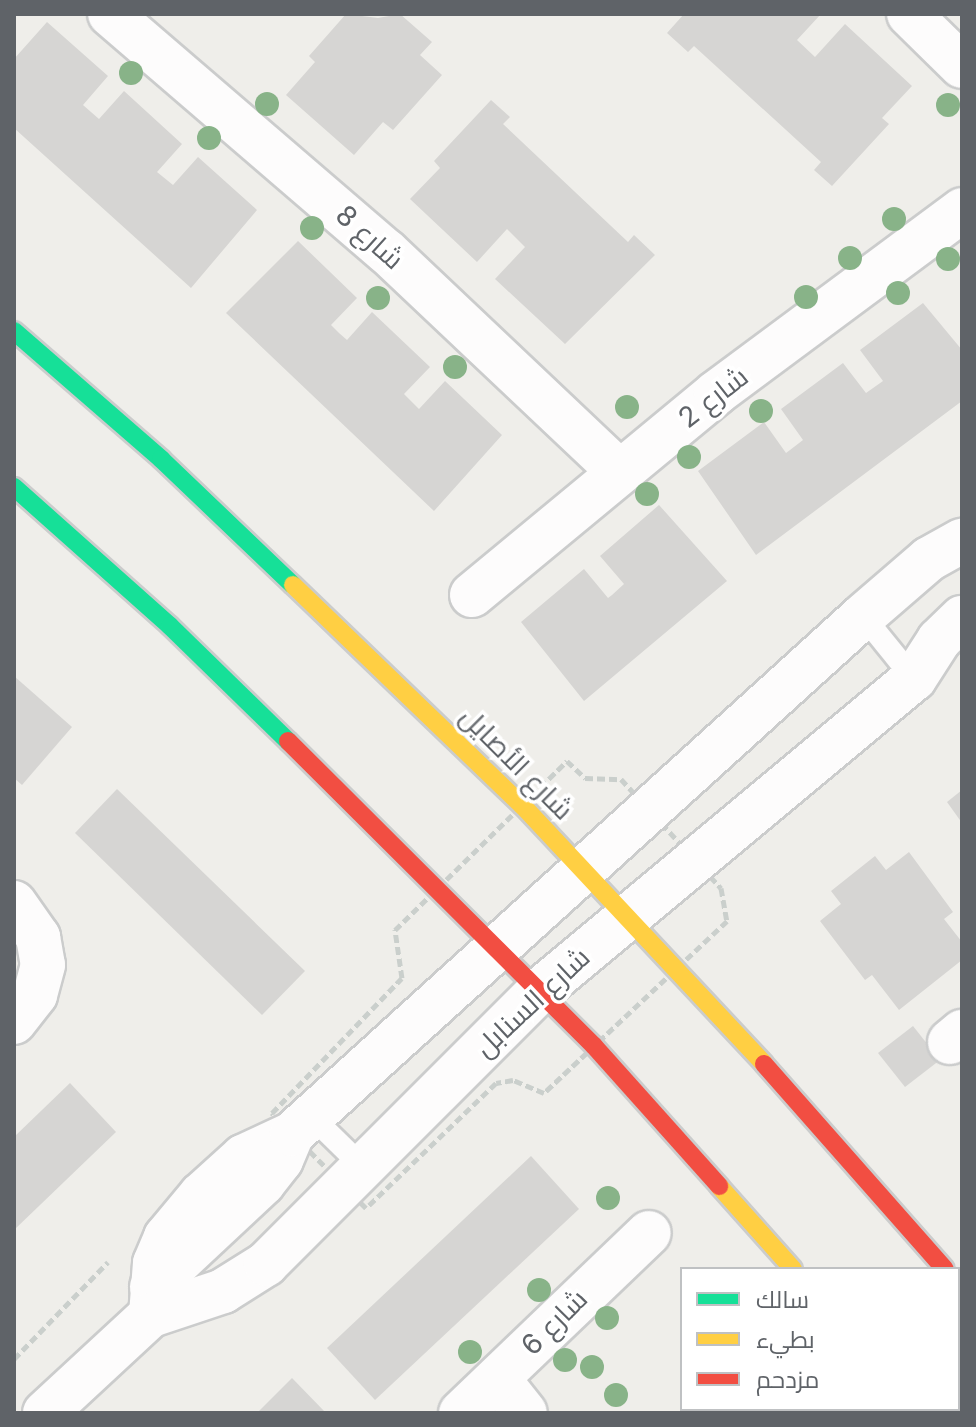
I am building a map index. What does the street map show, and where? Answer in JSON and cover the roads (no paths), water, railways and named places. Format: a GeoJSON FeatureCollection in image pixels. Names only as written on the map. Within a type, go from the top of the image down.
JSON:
{"type":"FeatureCollection","features":[{"type":"Feature","properties":{"kind":"main road","name":"شارع الأصايل"},"geometry":{"type":"LineString","coordinates":[[14,331],[161,459],[522,805],[800,1102],[943,1267]]}},
{"type":"Feature","properties":{"kind":"main road"},"geometry":{"type":"LineString","coordinates":[[14,487],[170,626],[539,991],[791,1267]]}},
{"type":"Feature","properties":{"kind":"street"},"geometry":{"type":"LineString","coordinates":[[909,14],[962,66]]}},
{"type":"Feature","properties":{"kind":"street","name":"شارع 8"},"geometry":{"type":"LineString","coordinates":[[139,23],[619,471]]}},
{"type":"Feature","properties":{"kind":"street","name":"شارع 2"},"geometry":{"type":"LineString","coordinates":[[472,595],[619,471],[962,210]]}},
{"type":"Feature","properties":{"kind":"street","name":"شارع السنابل"},"geometry":{"type":"LineString","coordinates":[[45,1413],[263,1183],[302,1125],[863,616],[929,559],[962,541]]}},
{"type":"Feature","properties":{"kind":"street","name":"شارع السنابل"},"geometry":{"type":"LineString","coordinates":[[914,679],[939,640],[962,618]]}},
{"type":"Feature","properties":{"kind":"street","name":"شارع السنابل"},"geometry":{"type":"LineString","coordinates":[[151,1301],[223,1291],[266,1264],[539,991],[914,679],[962,658]]}},
{"type":"Feature","properties":{"kind":"street"},"geometry":{"type":"LineString","coordinates":[[14,903],[38,937],[43,965],[35,995],[14,1022]]}},
{"type":"Feature","properties":{"kind":"street","name":"شارع 6"},"geometry":{"type":"LineString","coordinates":[[461,1413],[649,1233]]}},
{"type":"Feature","properties":{"kind":"street"},"geometry":{"type":"LineString","coordinates":[[498,1379],[525,1413]]}},
{"type":"Feature","properties":{"kind":"lane"},"geometry":{"type":"LineString","coordinates":[[863,616],[914,679]]}},
{"type":"Feature","properties":{"kind":"lane"},"geometry":{"type":"LineString","coordinates":[[302,1125],[362,1166]]}}]}
